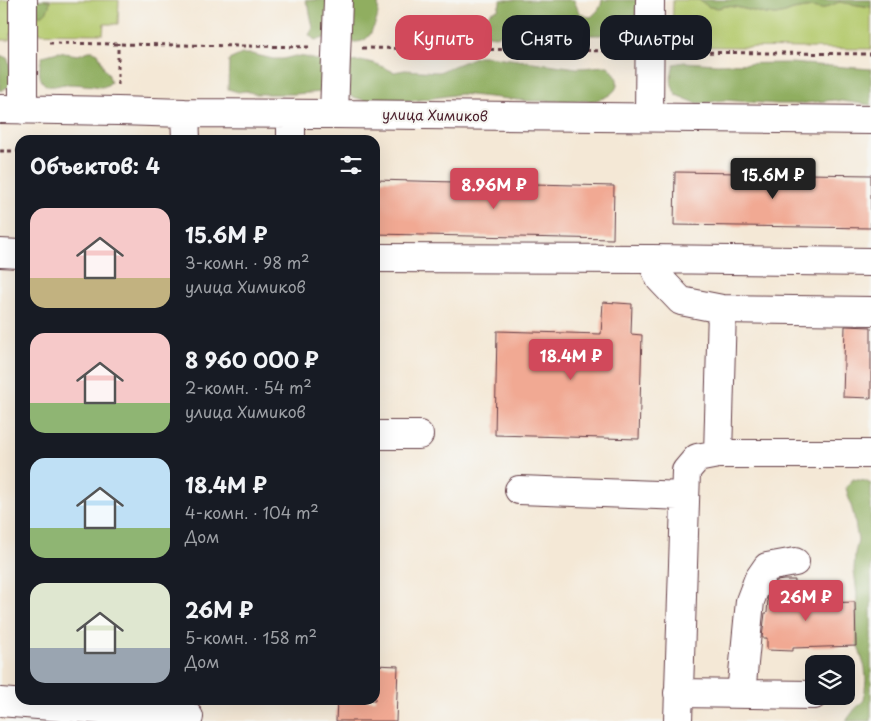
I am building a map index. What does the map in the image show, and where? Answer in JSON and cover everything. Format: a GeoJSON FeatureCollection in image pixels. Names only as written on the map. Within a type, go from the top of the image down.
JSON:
{"type":"FeatureCollection","features":[{"type":"Feature","properties":{"kind":"street"},"geometry":{"type":"LineString","coordinates":[[12,110],[23,43],[23,0]]}},
{"type":"Feature","properties":{"kind":"street"},"geometry":{"type":"LineString","coordinates":[[334,114],[338,0]]}},
{"type":"Feature","properties":{"kind":"street"},"geometry":{"type":"LineString","coordinates":[[650,0],[650,15]]}},
{"type":"Feature","properties":{"kind":"street"},"geometry":{"type":"LineString","coordinates":[[649,118],[650,60]]}},
{"type":"Feature","properties":{"kind":"street","name":"улица Химиков"},"geometry":{"type":"LineString","coordinates":[[12,110],[185,113],[292,127],[334,114],[871,120]]}},
{"type":"Feature","properties":{"kind":"street"},"geometry":{"type":"LineString","coordinates":[[185,113],[186,135]]}},
{"type":"Feature","properties":{"kind":"street"},"geometry":{"type":"LineString","coordinates":[[0,253],[15,254]]}},
{"type":"Feature","properties":{"kind":"street"},"geometry":{"type":"LineString","coordinates":[[380,258],[871,262]]}},
{"type":"Feature","properties":{"kind":"street"},"geometry":{"type":"LineString","coordinates":[[651,259],[660,279],[681,301],[722,309],[871,311]]}},
{"type":"Feature","properties":{"kind":"street"},"geometry":{"type":"LineString","coordinates":[[718,454],[722,309]]}},
{"type":"Feature","properties":{"kind":"street"},"geometry":{"type":"LineString","coordinates":[[380,435],[419,435]]}},
{"type":"Feature","properties":{"kind":"street"},"geometry":{"type":"LineString","coordinates":[[678,721],[686,472],[697,458],[718,454],[871,454]]}},
{"type":"Feature","properties":{"kind":"street"},"geometry":{"type":"LineString","coordinates":[[519,490],[685,496]]}},
{"type":"Feature","properties":{"kind":"street"},"geometry":{"type":"LineString","coordinates":[[741,694],[750,601],[758,580],[767,567],[795,562]]}},
{"type":"Feature","properties":{"kind":"street"},"geometry":{"type":"LineString","coordinates":[[678,694],[805,694]]}},
{"type":"Feature","properties":{"kind":"street"},"geometry":{"type":"LineString","coordinates":[[0,702],[15,703]]}},
{"type":"Feature","properties":{"kind":"street"},"geometry":{"type":"LineString","coordinates":[[52,705],[189,713]]}},
{"type":"Feature","properties":{"kind":"path"},"geometry":{"type":"LineString","coordinates":[[23,43],[600,50]]}},
{"type":"Feature","properties":{"kind":"path"},"geometry":{"type":"LineString","coordinates":[[712,52],[871,54]]}},
{"type":"Feature","properties":{"kind":"path"},"geometry":{"type":"LineString","coordinates":[[0,151],[15,151]]}},
{"type":"Feature","properties":{"kind":"green space"},"geometry":{"type":"Polygon","coordinates":[[[0,0],[119,0],[118,24],[104,24],[103,34],[10,33],[10,40],[0,40],[0,0]]]}},
{"type":"Feature","properties":{"kind":"green space"},"geometry":{"type":"Polygon","coordinates":[[[35,0],[50,0],[48,10],[41,16],[36,13],[35,0]]]}},
{"type":"Feature","properties":{"kind":"green space"},"geometry":{"type":"Polygon","coordinates":[[[305,0],[378,0],[377,19],[369,35],[360,42],[330,38],[315,40],[309,35],[313,28],[309,8],[305,0]]]}},
{"type":"Feature","properties":{"kind":"green space"},"geometry":{"type":"Polygon","coordinates":[[[501,0],[574,0],[578,10],[584,15],[502,15],[502,34],[492,36],[492,15],[488,15],[498,9],[501,0]]]}},
{"type":"Feature","properties":{"kind":"green space"},"geometry":{"type":"Polygon","coordinates":[[[602,0],[637,0],[636,15],[600,15],[600,35],[590,35],[590,17],[598,10],[602,0]]]}},
{"type":"Feature","properties":{"kind":"green space"},"geometry":{"type":"Polygon","coordinates":[[[673,0],[699,0],[718,8],[726,6],[736,7],[776,15],[812,7],[822,9],[839,2],[871,7],[871,49],[712,47],[712,15],[673,15],[673,0]]]}},
{"type":"Feature","properties":{"kind":"green space"},"geometry":{"type":"Polygon","coordinates":[[[699,0],[871,0],[871,7],[839,2],[822,9],[812,7],[776,15],[736,7],[709,7],[699,0]]]}},
{"type":"Feature","properties":{"kind":"green space"},"geometry":{"type":"Polygon","coordinates":[[[89,51],[98,53],[111,82],[107,85],[103,87],[66,84],[52,86],[46,85],[43,82],[40,74],[40,64],[43,56],[58,52],[78,55],[89,51]]]}},
{"type":"Feature","properties":{"kind":"green space"},"geometry":{"type":"Polygon","coordinates":[[[242,54],[252,54],[273,59],[295,56],[334,63],[365,61],[394,72],[405,70],[439,72],[468,60],[492,60],[492,57],[502,58],[502,60],[518,60],[577,68],[608,66],[617,79],[617,85],[611,94],[591,101],[529,101],[460,94],[412,101],[401,100],[373,103],[344,94],[324,92],[256,94],[246,91],[238,92],[228,89],[229,60],[242,54]]]}},
{"type":"Feature","properties":{"kind":"green space"},"geometry":{"type":"Polygon","coordinates":[[[0,55],[7,58],[9,62],[12,85],[0,91],[0,55]]]}},
{"type":"Feature","properties":{"kind":"green space"},"geometry":{"type":"Polygon","coordinates":[[[684,62],[716,64],[790,63],[871,69],[871,105],[834,100],[797,104],[724,100],[696,103],[676,95],[673,87],[671,77],[674,64],[684,62]]]}},
{"type":"Feature","properties":{"kind":"green space"},"geometry":{"type":"Polygon","coordinates":[[[853,479],[871,484],[871,721],[846,721],[864,700],[866,680],[856,631],[857,594],[854,570],[858,541],[854,516],[846,488],[853,479]]]}},
{"type":"Feature","properties":{"kind":"building"},"geometry":{"type":"Polygon","coordinates":[[[675,172],[871,175],[871,228],[674,225],[675,172]]]}},
{"type":"Feature","properties":{"kind":"building"},"geometry":{"type":"Polygon","coordinates":[[[380,180],[614,186],[613,239],[380,234],[380,180]]]}},
{"type":"Feature","properties":{"kind":"building"},"geometry":{"type":"Polygon","coordinates":[[[603,302],[632,304],[631,334],[642,335],[639,439],[495,435],[497,331],[601,334],[603,302]]]}},
{"type":"Feature","properties":{"kind":"building"},"geometry":{"type":"Polygon","coordinates":[[[845,326],[871,327],[871,398],[843,397],[845,326]]]}},
{"type":"Feature","properties":{"kind":"building"},"geometry":{"type":"Polygon","coordinates":[[[795,580],[794,604],[855,602],[856,646],[793,648],[793,651],[767,650],[767,638],[762,638],[768,598],[776,581],[795,580]]]}},
{"type":"Feature","properties":{"kind":"building"},"geometry":{"type":"Polygon","coordinates":[[[380,665],[398,666],[396,721],[336,721],[337,705],[380,705],[380,665]]]}}]}
